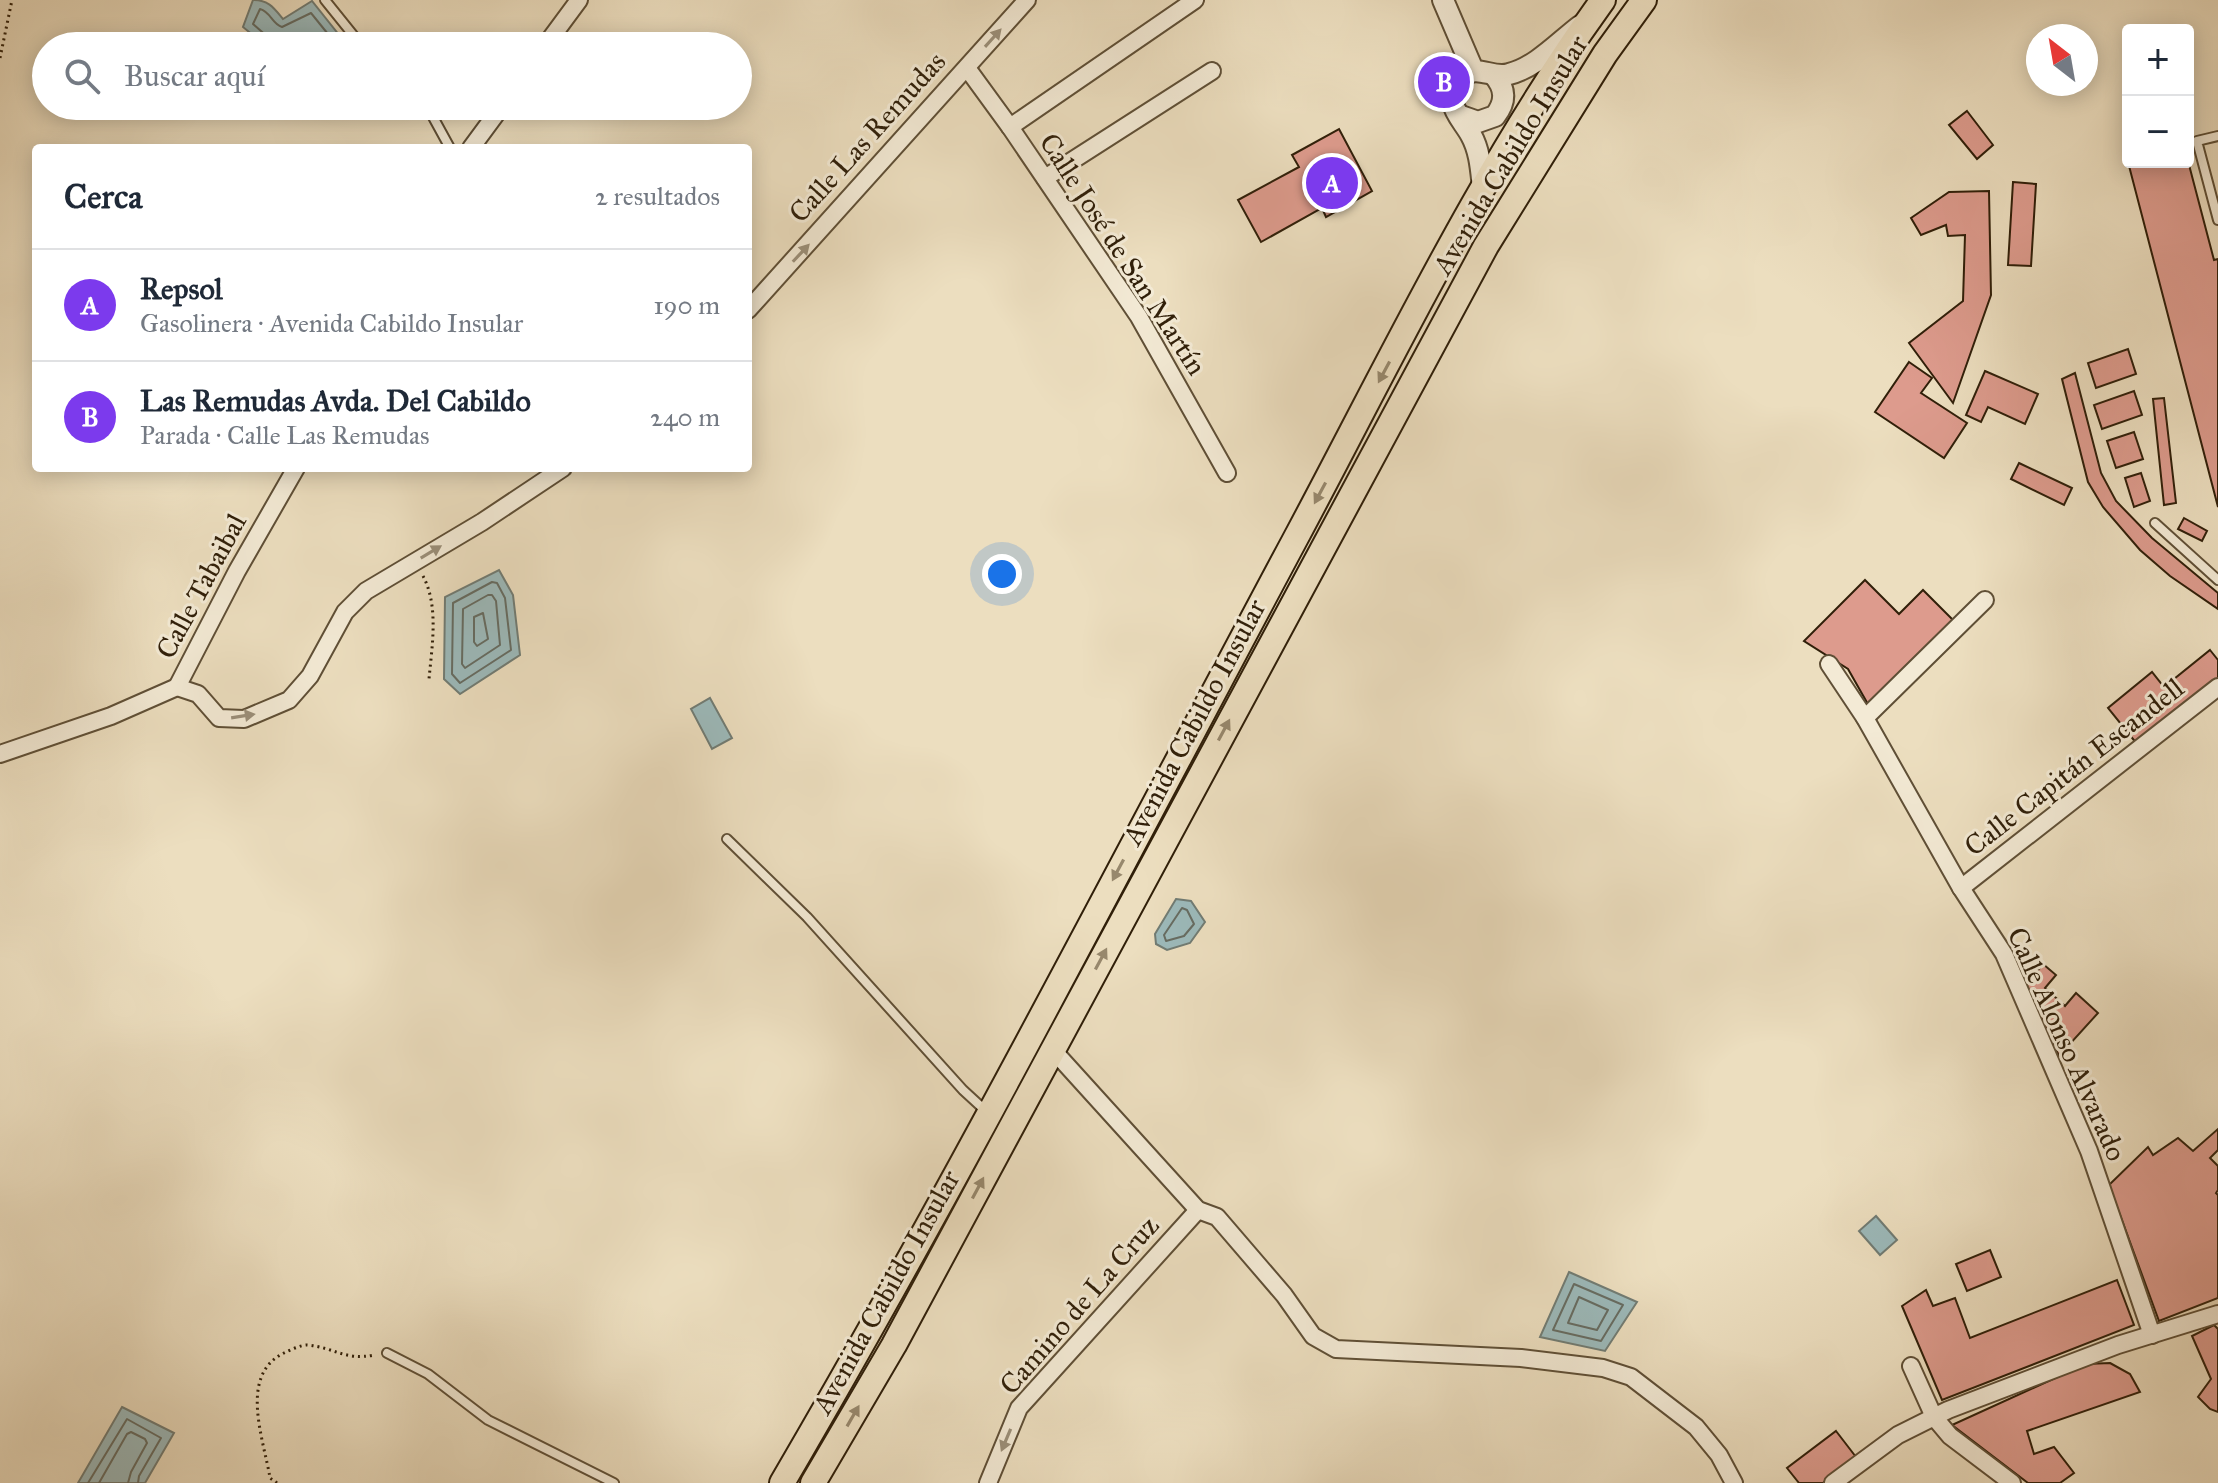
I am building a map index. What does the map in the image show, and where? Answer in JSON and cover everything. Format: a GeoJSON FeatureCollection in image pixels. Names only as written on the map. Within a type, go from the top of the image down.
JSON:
{"type":"FeatureCollection","features":[{"type":"Feature","properties":{"kind":"main road","name":"Avenida Cabildo Insular"},"geometry":{"type":"LineString","coordinates":[[813,1483],[894,1345],[1486,246],[1605,54],[1644,0]]}},
{"type":"Feature","properties":{"kind":"main road","name":"Avenida Cabildo Insular"},"geometry":{"type":"LineString","coordinates":[[782,1483],[862,1347],[989,1113],[1483,188],[1596,9]]}},
{"type":"Feature","properties":{"kind":"street"},"geometry":{"type":"LineString","coordinates":[[555,32],[579,0]]}},
{"type":"Feature","properties":{"kind":"street","name":"Calle Las Remudas"},"geometry":{"type":"LineString","coordinates":[[752,306],[1027,0]]}},
{"type":"Feature","properties":{"kind":"street"},"geometry":{"type":"LineString","coordinates":[[1010,127],[1195,0]]}},
{"type":"Feature","properties":{"kind":"street"},"geometry":{"type":"LineString","coordinates":[[1443,0],[1473,70]]}},
{"type":"Feature","properties":{"kind":"street"},"geometry":{"type":"LineString","coordinates":[[1483,188],[1480,160],[1473,138],[1453,105],[1452,92],[1456,82],[1473,70],[1507,75],[1523,69],[1596,9]]}},
{"type":"Feature","properties":{"kind":"street","name":"Calle José de San Martín"},"geometry":{"type":"LineString","coordinates":[[967,68],[1139,317],[1227,473]]}},
{"type":"Feature","properties":{"kind":"street"},"geometry":{"type":"LineString","coordinates":[[1045,178],[1212,71]]}},
{"type":"Feature","properties":{"kind":"street"},"geometry":{"type":"LineString","coordinates":[[1461,116],[1478,122],[1495,116],[1504,100],[1504,91],[1494,75]]}},
{"type":"Feature","properties":{"kind":"street"},"geometry":{"type":"LineString","coordinates":[[474,144],[492,120]]}},
{"type":"Feature","properties":{"kind":"street","name":"Calle Tabaibal"},"geometry":{"type":"LineString","coordinates":[[177,687],[237,571],[294,472]]}},
{"type":"Feature","properties":{"kind":"street"},"geometry":{"type":"LineString","coordinates":[[0,754],[111,716],[177,687],[198,694],[219,718],[244,719],[289,700],[310,676],[345,612],[366,591],[482,522],[557,472]]}},
{"type":"Feature","properties":{"kind":"street"},"geometry":{"type":"LineString","coordinates":[[1865,718],[1985,600]]}},
{"type":"Feature","properties":{"kind":"street","name":"Calle Alonso Alvarado"},"geometry":{"type":"LineString","coordinates":[[1829,664],[1865,718],[1961,888],[2004,954],[2083,1137],[2152,1335]]}},
{"type":"Feature","properties":{"kind":"street","name":"Calle Capitán Escandell"},"geometry":{"type":"LineString","coordinates":[[1961,888],[2218,687]]}},
{"type":"Feature","properties":{"kind":"street"},"geometry":{"type":"LineString","coordinates":[[1052,1049],[1198,1210],[1217,1217],[1284,1295],[1313,1336],[1336,1349],[1521,1358],[1603,1368],[1631,1377],[1696,1427],[1719,1455],[1734,1483]]}},
{"type":"Feature","properties":{"kind":"street","name":"Camino de La Cruz"},"geometry":{"type":"LineString","coordinates":[[988,1483],[1019,1408],[1198,1210]]}},
{"type":"Feature","properties":{"kind":"street"},"geometry":{"type":"LineString","coordinates":[[1833,1483],[1898,1435],[1934,1417],[2118,1345],[2218,1314]]}},
{"type":"Feature","properties":{"kind":"street"},"geometry":{"type":"LineString","coordinates":[[1911,1366],[1934,1417],[1950,1436],[2012,1483]]}},
{"type":"Feature","properties":{"kind":"lane"},"geometry":{"type":"LineString","coordinates":[[325,0],[351,32]]}},
{"type":"Feature","properties":{"kind":"lane"},"geometry":{"type":"LineString","coordinates":[[435,120],[448,144]]}},
{"type":"Feature","properties":{"kind":"lane"},"geometry":{"type":"LineString","coordinates":[[2218,136],[2197,141],[2218,220]]}},
{"type":"Feature","properties":{"kind":"lane"},"geometry":{"type":"LineString","coordinates":[[2155,523],[2218,580]]}},
{"type":"Feature","properties":{"kind":"lane"},"geometry":{"type":"LineString","coordinates":[[727,839],[807,917],[963,1090],[989,1113]]}},
{"type":"Feature","properties":{"kind":"lane"},"geometry":{"type":"LineString","coordinates":[[387,1353],[428,1374],[488,1420],[614,1483]]}},
{"type":"Feature","properties":{"kind":"path"},"geometry":{"type":"LineString","coordinates":[[0,58],[12,0]]}},
{"type":"Feature","properties":{"kind":"path"},"geometry":{"type":"LineString","coordinates":[[415,562],[429,587],[433,627],[429,679]]}},
{"type":"Feature","properties":{"kind":"path"},"geometry":{"type":"LineString","coordinates":[[277,1483],[270,1478],[256,1398],[262,1371],[280,1354],[305,1345],[357,1359],[387,1353]]}},
{"type":"Feature","properties":{"kind":"water"},"geometry":{"type":"Polygon","coordinates":[[[253,0],[267,3],[283,19],[312,1],[337,32],[249,32],[243,27],[253,0]]]}},
{"type":"Feature","properties":{"kind":"water"},"geometry":{"type":"Polygon","coordinates":[[[499,570],[513,595],[520,655],[460,694],[444,679],[445,597],[499,570]]]}},
{"type":"Feature","properties":{"kind":"water"},"geometry":{"type":"Polygon","coordinates":[[[710,698],[732,738],[712,749],[691,709],[710,698]]]}},
{"type":"Feature","properties":{"kind":"water"},"geometry":{"type":"Polygon","coordinates":[[[1176,899],[1191,901],[1205,922],[1190,943],[1167,950],[1156,944],[1155,934],[1176,899]]]}},
{"type":"Feature","properties":{"kind":"water"},"geometry":{"type":"Polygon","coordinates":[[[1876,1216],[1897,1240],[1880,1255],[1859,1231],[1876,1216]]]}},
{"type":"Feature","properties":{"kind":"water"},"geometry":{"type":"Polygon","coordinates":[[[1569,1272],[1637,1302],[1605,1351],[1540,1337],[1569,1272]]]}},
{"type":"Feature","properties":{"kind":"water"},"geometry":{"type":"Polygon","coordinates":[[[122,1407],[174,1433],[145,1483],[78,1483],[122,1407]]]}},
{"type":"Feature","properties":{"kind":"building"},"geometry":{"type":"Polygon","coordinates":[[[1967,111],[1993,145],[1977,159],[1949,125],[1967,111]]]}},
{"type":"Feature","properties":{"kind":"building"},"geometry":{"type":"Polygon","coordinates":[[[1339,129],[1372,191],[1326,217],[1322,208],[1261,242],[1238,200],[1299,167],[1292,155],[1339,129]]]}},
{"type":"Feature","properties":{"kind":"building"},"geometry":{"type":"Polygon","coordinates":[[[2130,168],[2190,168],[2214,260],[2218,259],[2218,507],[2130,168]]]}},
{"type":"Feature","properties":{"kind":"building"},"geometry":{"type":"Polygon","coordinates":[[[2013,182],[2036,184],[2031,266],[2008,265],[2013,182]]]}},
{"type":"Feature","properties":{"kind":"building"},"geometry":{"type":"Polygon","coordinates":[[[1989,191],[1991,295],[1953,403],[1909,343],[1963,301],[1965,235],[1948,236],[1946,225],[1921,235],[1911,218],[1949,192],[1989,191]]]}},
{"type":"Feature","properties":{"kind":"building"},"geometry":{"type":"Polygon","coordinates":[[[2128,349],[2136,374],[2096,388],[2088,363],[2128,349]]]}},
{"type":"Feature","properties":{"kind":"building"},"geometry":{"type":"Polygon","coordinates":[[[1909,362],[1932,378],[1921,393],[1967,423],[1944,458],[1875,412],[1909,362]]]}},
{"type":"Feature","properties":{"kind":"building"},"geometry":{"type":"Polygon","coordinates":[[[1985,371],[2038,394],[2025,424],[1988,407],[1981,422],[1966,415],[1985,371]]]}},
{"type":"Feature","properties":{"kind":"building"},"geometry":{"type":"Polygon","coordinates":[[[2075,373],[2101,473],[2116,501],[2152,538],[2218,593],[2218,609],[2170,576],[2140,550],[2103,507],[2088,482],[2062,379],[2075,373]]]}},
{"type":"Feature","properties":{"kind":"building"},"geometry":{"type":"Polygon","coordinates":[[[2134,391],[2142,415],[2102,429],[2094,405],[2134,391]]]}},
{"type":"Feature","properties":{"kind":"building"},"geometry":{"type":"Polygon","coordinates":[[[2164,398],[2176,503],[2164,505],[2153,399],[2164,398]]]}},
{"type":"Feature","properties":{"kind":"building"},"geometry":{"type":"Polygon","coordinates":[[[2134,432],[2143,459],[2116,468],[2107,441],[2134,432]]]}},
{"type":"Feature","properties":{"kind":"building"},"geometry":{"type":"Polygon","coordinates":[[[2019,463],[2072,488],[2064,505],[2011,479],[2019,463]]]}},
{"type":"Feature","properties":{"kind":"building"},"geometry":{"type":"Polygon","coordinates":[[[2141,473],[2150,501],[2134,507],[2125,478],[2141,473]]]}},
{"type":"Feature","properties":{"kind":"building"},"geometry":{"type":"Polygon","coordinates":[[[2184,518],[2207,531],[2202,541],[2178,529],[2184,518]]]}},
{"type":"Feature","properties":{"kind":"building"},"geometry":{"type":"Polygon","coordinates":[[[1865,580],[1899,614],[1923,590],[1954,621],[1869,706],[1848,669],[1804,641],[1865,580]]]}},
{"type":"Feature","properties":{"kind":"building"},"geometry":{"type":"Polygon","coordinates":[[[2210,650],[2218,660],[2218,680],[2137,744],[2108,708],[2152,672],[2164,687],[2210,650]]]}},
{"type":"Feature","properties":{"kind":"building"},"geometry":{"type":"Polygon","coordinates":[[[2043,964],[2056,975],[2045,988],[2065,1006],[2076,993],[2098,1013],[2059,1056],[2026,985],[2043,964]]]}},
{"type":"Feature","properties":{"kind":"building"},"geometry":{"type":"Polygon","coordinates":[[[2218,1129],[2218,1150],[2210,1158],[2218,1166],[2218,1298],[2159,1321],[2109,1185],[2148,1147],[2153,1155],[2178,1138],[2193,1151],[2218,1129]]]}},
{"type":"Feature","properties":{"kind":"building"},"geometry":{"type":"Polygon","coordinates":[[[1990,1250],[2001,1277],[1967,1291],[1956,1264],[1990,1250]]]}},
{"type":"Feature","properties":{"kind":"building"},"geometry":{"type":"Polygon","coordinates":[[[2117,1280],[2134,1325],[1942,1400],[1902,1306],[1926,1290],[1933,1306],[1955,1298],[1970,1338],[2117,1280]]]}},
{"type":"Feature","properties":{"kind":"building"},"geometry":{"type":"Polygon","coordinates":[[[2214,1325],[2218,1329],[2218,1412],[2198,1397],[2211,1379],[2192,1336],[2214,1325]]]}},
{"type":"Feature","properties":{"kind":"building"},"geometry":{"type":"Polygon","coordinates":[[[2110,1363],[2130,1374],[2140,1392],[2027,1431],[2034,1454],[2054,1447],[2074,1473],[2060,1483],[2028,1483],[1952,1425],[2086,1364],[2110,1363]]]}},
{"type":"Feature","properties":{"kind":"building"},"geometry":{"type":"Polygon","coordinates":[[[1836,1431],[1856,1457],[1823,1483],[1799,1483],[1787,1468],[1836,1431]]]}},
{"type":"Feature","properties":{"kind":"place","name":"Las Remudas Avda. Del Cabildo"},"geometry":{"type":"Point","coordinates":[1444,82]}},
{"type":"Feature","properties":{"kind":"place","name":"Repsol"},"geometry":{"type":"Point","coordinates":[1332,183]}}]}
